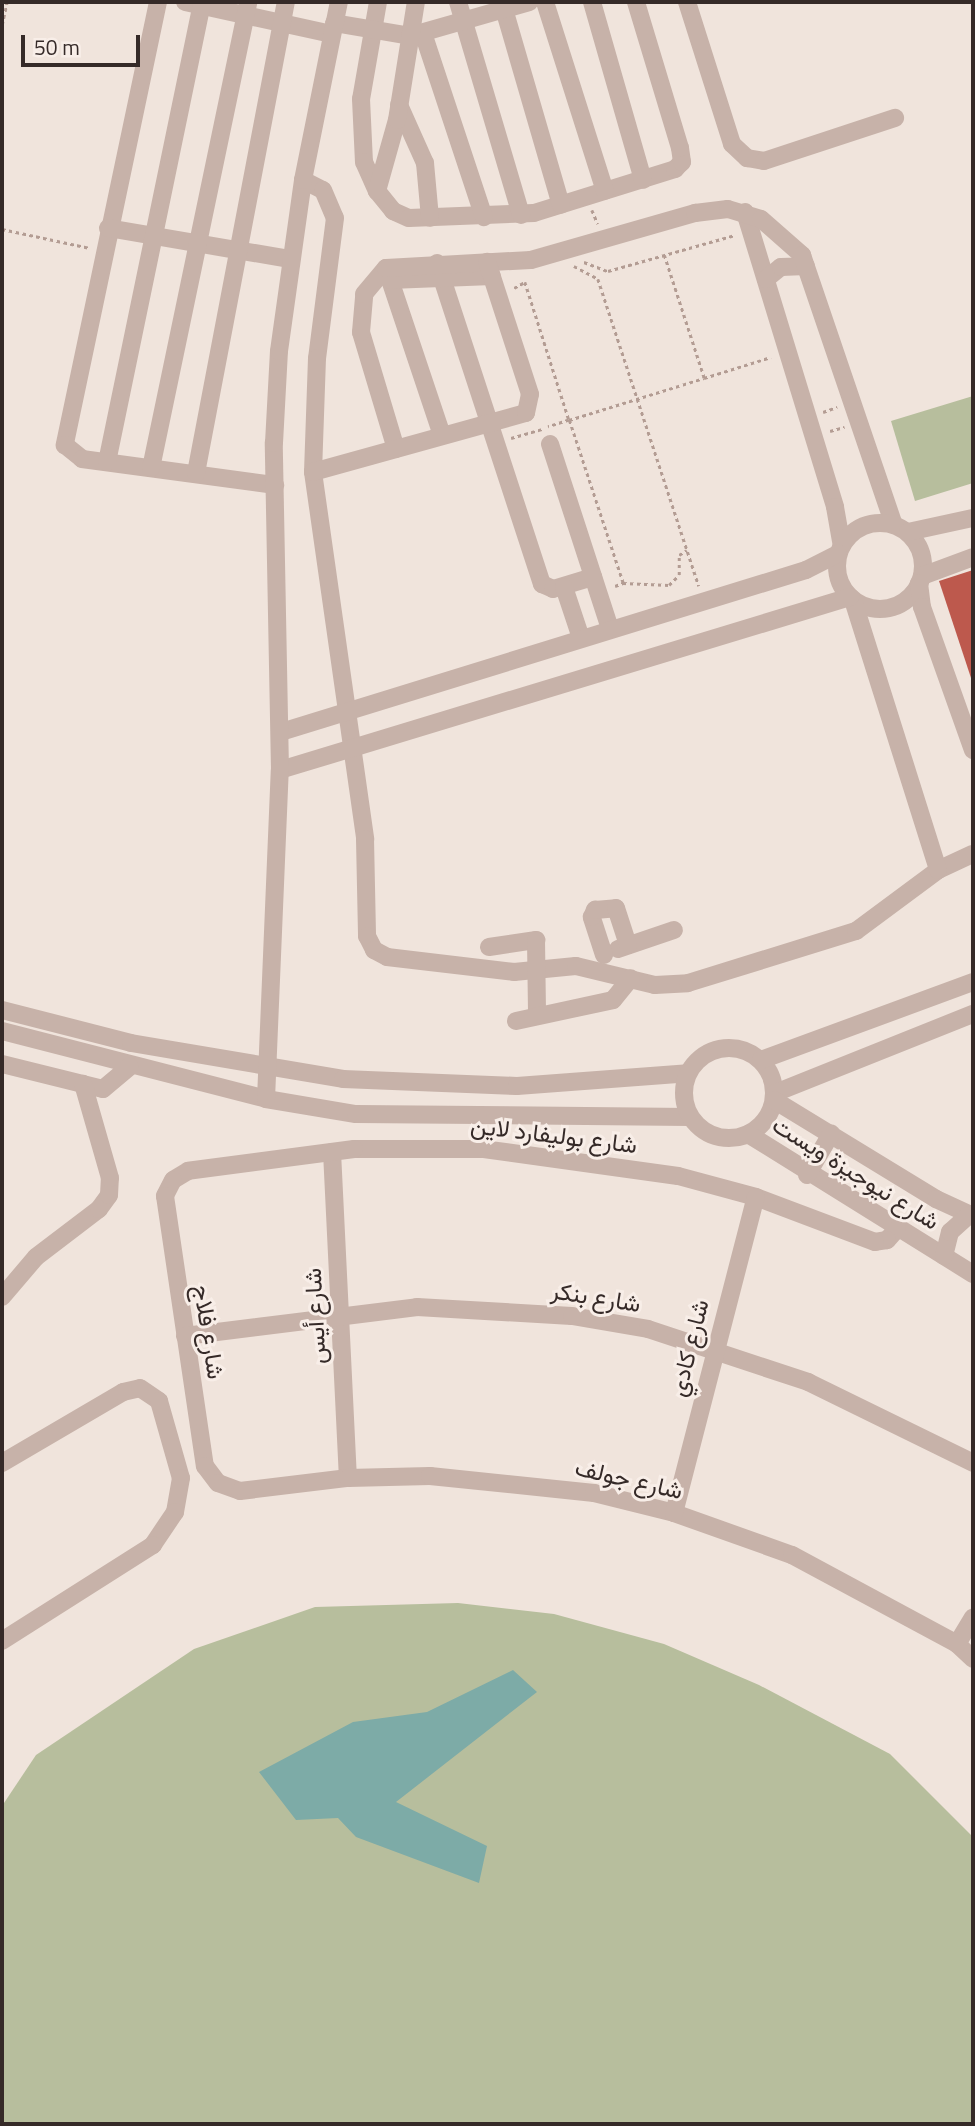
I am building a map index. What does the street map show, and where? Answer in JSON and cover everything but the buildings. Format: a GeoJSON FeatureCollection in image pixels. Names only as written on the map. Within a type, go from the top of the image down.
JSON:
{"type":"FeatureCollection","features":[{"type":"Feature","properties":{"kind":"street"},"geometry":{"type":"LineString","coordinates":[[158,2],[64,439],[76,457],[275,485]]}},
{"type":"Feature","properties":{"kind":"street"},"geometry":{"type":"LineString","coordinates":[[196,473],[286,2]]}},
{"type":"Feature","properties":{"kind":"street"},"geometry":{"type":"LineString","coordinates":[[266,1099],[281,732],[275,485],[278,362],[290,259],[303,180],[339,2]]}},
{"type":"Feature","properties":{"kind":"street"},"geometry":{"type":"LineString","coordinates":[[378,2],[372,29],[360,135],[363,162],[377,191],[393,211],[430,218],[521,215],[676,169],[682,162],[636,2]]}},
{"type":"Feature","properties":{"kind":"street"},"geometry":{"type":"LineString","coordinates":[[377,191],[416,34],[416,2]]}},
{"type":"Feature","properties":{"kind":"street"},"geometry":{"type":"LineString","coordinates":[[458,2],[521,215]]}},
{"type":"Feature","properties":{"kind":"street"},"geometry":{"type":"LineString","coordinates":[[107,462],[196,3],[247,8],[281,22],[416,34],[463,23],[504,6],[528,2]]}},
{"type":"Feature","properties":{"kind":"street"},"geometry":{"type":"LineString","coordinates":[[545,2],[606,191]]}},
{"type":"Feature","properties":{"kind":"street"},"geometry":{"type":"LineString","coordinates":[[592,2],[643,180]]}},
{"type":"Feature","properties":{"kind":"street"},"geometry":{"type":"LineString","coordinates":[[687,2],[732,144],[747,159],[764,161],[895,118]]}},
{"type":"Feature","properties":{"kind":"street"},"geometry":{"type":"LineString","coordinates":[[504,6],[561,205]]}},
{"type":"Feature","properties":{"kind":"street"},"geometry":{"type":"LineString","coordinates":[[152,468],[247,8]]}},
{"type":"Feature","properties":{"kind":"street"},"geometry":{"type":"LineString","coordinates":[[416,34],[484,217]]}},
{"type":"Feature","properties":{"kind":"street"},"geometry":{"type":"LineString","coordinates":[[399,105],[425,163],[430,218]]}},
{"type":"Feature","properties":{"kind":"street"},"geometry":{"type":"LineString","coordinates":[[303,180],[323,190],[335,218],[317,358],[313,472],[365,839],[367,936],[374,950],[387,957],[539,971],[590,967],[655,985],[688,983],[856,931],[938,870],[973,854]]}},
{"type":"Feature","properties":{"kind":"street"},"geometry":{"type":"LineString","coordinates":[[396,449],[361,332],[364,294],[388,274],[490,269],[574,249],[704,211],[745,212],[792,241],[806,266],[857,423],[901,529],[922,556],[922,607],[973,750]]}},
{"type":"Feature","properties":{"kind":"street"},"geometry":{"type":"LineString","coordinates":[[745,212],[814,436],[840,550],[837,573],[851,598],[938,870]]}},
{"type":"Feature","properties":{"kind":"street"},"geometry":{"type":"LineString","coordinates":[[108,228],[290,259]]}},
{"type":"Feature","properties":{"kind":"street"},"geometry":{"type":"LineString","coordinates":[[766,279],[781,267],[806,266]]}},
{"type":"Feature","properties":{"kind":"street"},"geometry":{"type":"LineString","coordinates":[[313,472],[526,413],[531,401],[490,269]]}},
{"type":"Feature","properties":{"kind":"street"},"geometry":{"type":"LineString","coordinates":[[440,270],[542,584],[564,587],[593,577]]}},
{"type":"Feature","properties":{"kind":"street"},"geometry":{"type":"LineString","coordinates":[[388,274],[442,435]]}},
{"type":"Feature","properties":{"kind":"street"},"geometry":{"type":"LineString","coordinates":[[550,444],[610,629]]}},
{"type":"Feature","properties":{"kind":"street"},"geometry":{"type":"LineString","coordinates":[[281,732],[610,629],[701,594],[806,570],[840,550],[868,524],[901,529],[973,518]]}},
{"type":"Feature","properties":{"kind":"street"},"geometry":{"type":"LineString","coordinates":[[280,770],[851,598],[870,608],[890,608],[908,599],[921,580],[973,557]]}},
{"type":"Feature","properties":{"kind":"street"},"geometry":{"type":"LineString","coordinates":[[564,587],[581,638]]}},
{"type":"Feature","properties":{"kind":"street"},"geometry":{"type":"LineString","coordinates":[[604,955],[592,917],[595,910],[616,908],[628,945]]}},
{"type":"Feature","properties":{"kind":"street"},"geometry":{"type":"LineString","coordinates":[[590,967],[604,955],[674,930]]}},
{"type":"Feature","properties":{"kind":"street"},"geometry":{"type":"LineString","coordinates":[[489,947],[534,938],[539,971],[537,1012]]}},
{"type":"Feature","properties":{"kind":"street"},"geometry":{"type":"LineString","coordinates":[[516,1021],[537,1012],[608,1002],[618,997],[631,978]]}},
{"type":"Feature","properties":{"kind":"street"},"geometry":{"type":"LineString","coordinates":[[761,1060],[973,982]]}},
{"type":"Feature","properties":{"kind":"street"},"geometry":{"type":"LineString","coordinates":[[2,1010],[91,1034],[269,1069],[447,1085],[626,1081],[688,1073]]}},
{"type":"Feature","properties":{"kind":"street"},"geometry":{"type":"LineString","coordinates":[[2,1031],[266,1099],[410,1117],[616,1113],[690,1117],[716,1137],[748,1134],[763,1124],[775,1096],[973,1014]]}},
{"type":"Feature","properties":{"kind":"street"},"geometry":{"type":"LineString","coordinates":[[690,1117],[684,1095],[688,1073],[702,1057],[721,1048],[742,1049],[761,1060],[775,1096]]}},
{"type":"Feature","properties":{"kind":"street"},"geometry":{"type":"LineString","coordinates":[[2,1064],[83,1084],[110,1086],[130,1066]]}},
{"type":"Feature","properties":{"kind":"street"},"geometry":{"type":"LineString","coordinates":[[616,1113],[626,1081]]}},
{"type":"Feature","properties":{"kind":"street"},"geometry":{"type":"LineString","coordinates":[[2,1297],[36,1257],[99,1209],[109,1195],[110,1178],[83,1084]]}},
{"type":"Feature","properties":{"kind":"street","name":"شارع نيوجيزة ويست"},"geometry":{"type":"LineString","coordinates":[[775,1096],[831,1134],[971,1216]]}},
{"type":"Feature","properties":{"kind":"street","name":"شارع نيوجيزة ويست"},"geometry":{"type":"LineString","coordinates":[[748,1134],[807,1175],[973,1274]]}},
{"type":"Feature","properties":{"kind":"street"},"geometry":{"type":"LineString","coordinates":[[807,1175],[831,1134]]}},
{"type":"Feature","properties":{"kind":"street","name":"شارع بوليفارد لاين"},"geometry":{"type":"LineString","coordinates":[[188,1171],[332,1152],[419,1147],[550,1154],[666,1174],[755,1197],[816,1217],[875,1242],[887,1240],[897,1229]]}},
{"type":"Feature","properties":{"kind":"street","name":"شارع أيس"},"geometry":{"type":"LineString","coordinates":[[332,1152],[348,1478]]}},
{"type":"Feature","properties":{"kind":"street","name":"شارع فلاج"},"geometry":{"type":"LineString","coordinates":[[188,1171],[173,1180],[165,1196],[205,1466],[218,1483],[240,1492]]}},
{"type":"Feature","properties":{"kind":"street"},"geometry":{"type":"LineString","coordinates":[[816,1217],[832,1189]]}},
{"type":"Feature","properties":{"kind":"street","name":"شارع كادي"},"geometry":{"type":"LineString","coordinates":[[674,1513],[755,1197]]}},
{"type":"Feature","properties":{"kind":"street"},"geometry":{"type":"LineString","coordinates":[[944,1256],[950,1232],[971,1216]]}},
{"type":"Feature","properties":{"kind":"street","name":"شارع بنكر"},"geometry":{"type":"LineString","coordinates":[[185,1336],[340,1312],[507,1309],[648,1329],[808,1382],[973,1463]]}},
{"type":"Feature","properties":{"kind":"street"},"geometry":{"type":"LineString","coordinates":[[2,1463],[123,1392],[140,1388],[159,1401],[181,1478],[175,1511],[153,1545],[2,1641]]}},
{"type":"Feature","properties":{"kind":"street","name":"شارع جولف"},"geometry":{"type":"LineString","coordinates":[[240,1492],[348,1478],[512,1481],[674,1513],[792,1555],[957,1644],[973,1659]]}},
{"type":"Feature","properties":{"kind":"street"},"geometry":{"type":"LineString","coordinates":[[957,1644],[973,1617]]}},
{"type":"Feature","properties":{"kind":"path"},"geometry":{"type":"LineString","coordinates":[[2,25],[6,2]]}},
{"type":"Feature","properties":{"kind":"path"},"geometry":{"type":"LineString","coordinates":[[587,197],[604,240]]}},
{"type":"Feature","properties":{"kind":"path"},"geometry":{"type":"LineString","coordinates":[[2,229],[103,251]]}},
{"type":"Feature","properties":{"kind":"path"},"geometry":{"type":"LineString","coordinates":[[598,279],[608,271],[732,236],[741,240]]}},
{"type":"Feature","properties":{"kind":"path"},"geometry":{"type":"LineString","coordinates":[[574,249],[579,260],[608,271]]}},
{"type":"Feature","properties":{"kind":"path"},"geometry":{"type":"LineString","coordinates":[[664,255],[704,378]]}},
{"type":"Feature","properties":{"kind":"path"},"geometry":{"type":"LineString","coordinates":[[563,268],[574,265],[598,279],[641,401],[701,594]]}},
{"type":"Feature","properties":{"kind":"path"},"geometry":{"type":"LineString","coordinates":[[525,282],[528,277]]}},
{"type":"Feature","properties":{"kind":"path"},"geometry":{"type":"LineString","coordinates":[[623,583],[569,420],[641,401],[788,352]]}},
{"type":"Feature","properties":{"kind":"path"},"geometry":{"type":"LineString","coordinates":[[808,417],[850,403]]}},
{"type":"Feature","properties":{"kind":"path"},"geometry":{"type":"LineString","coordinates":[[814,436],[857,423]]}},
{"type":"Feature","properties":{"kind":"path"},"geometry":{"type":"LineString","coordinates":[[609,589],[623,583],[669,585],[678,575],[678,555],[688,549]]}},
{"type":"Feature","properties":{"kind":"path"},"geometry":{"type":"LineString","coordinates":[[701,594],[712,583]]}},
{"type":"Feature","properties":{"kind":"path"},"geometry":{"type":"LineString","coordinates":[[687,590],[701,594]]}},
{"type":"Feature","properties":{"kind":"green space"},"geometry":{"type":"Polygon","coordinates":[[[973,396],[973,483],[915,501],[891,421],[973,396]]]}},
{"type":"Feature","properties":{"kind":"green space"},"geometry":{"type":"Polygon","coordinates":[[[458,1603],[554,1614],[664,1644],[759,1685],[890,1754],[973,1837],[973,2124],[2,2124],[2,1806],[36,1755],[194,1649],[315,1607],[458,1603]]]}},
{"type":"Feature","properties":{"kind":"water"},"geometry":{"type":"Polygon","coordinates":[[[513,1670],[537,1692],[396,1802],[487,1846],[479,1883],[356,1837],[338,1818],[296,1820],[259,1772],[353,1722],[427,1712],[513,1670]]]}}]}
